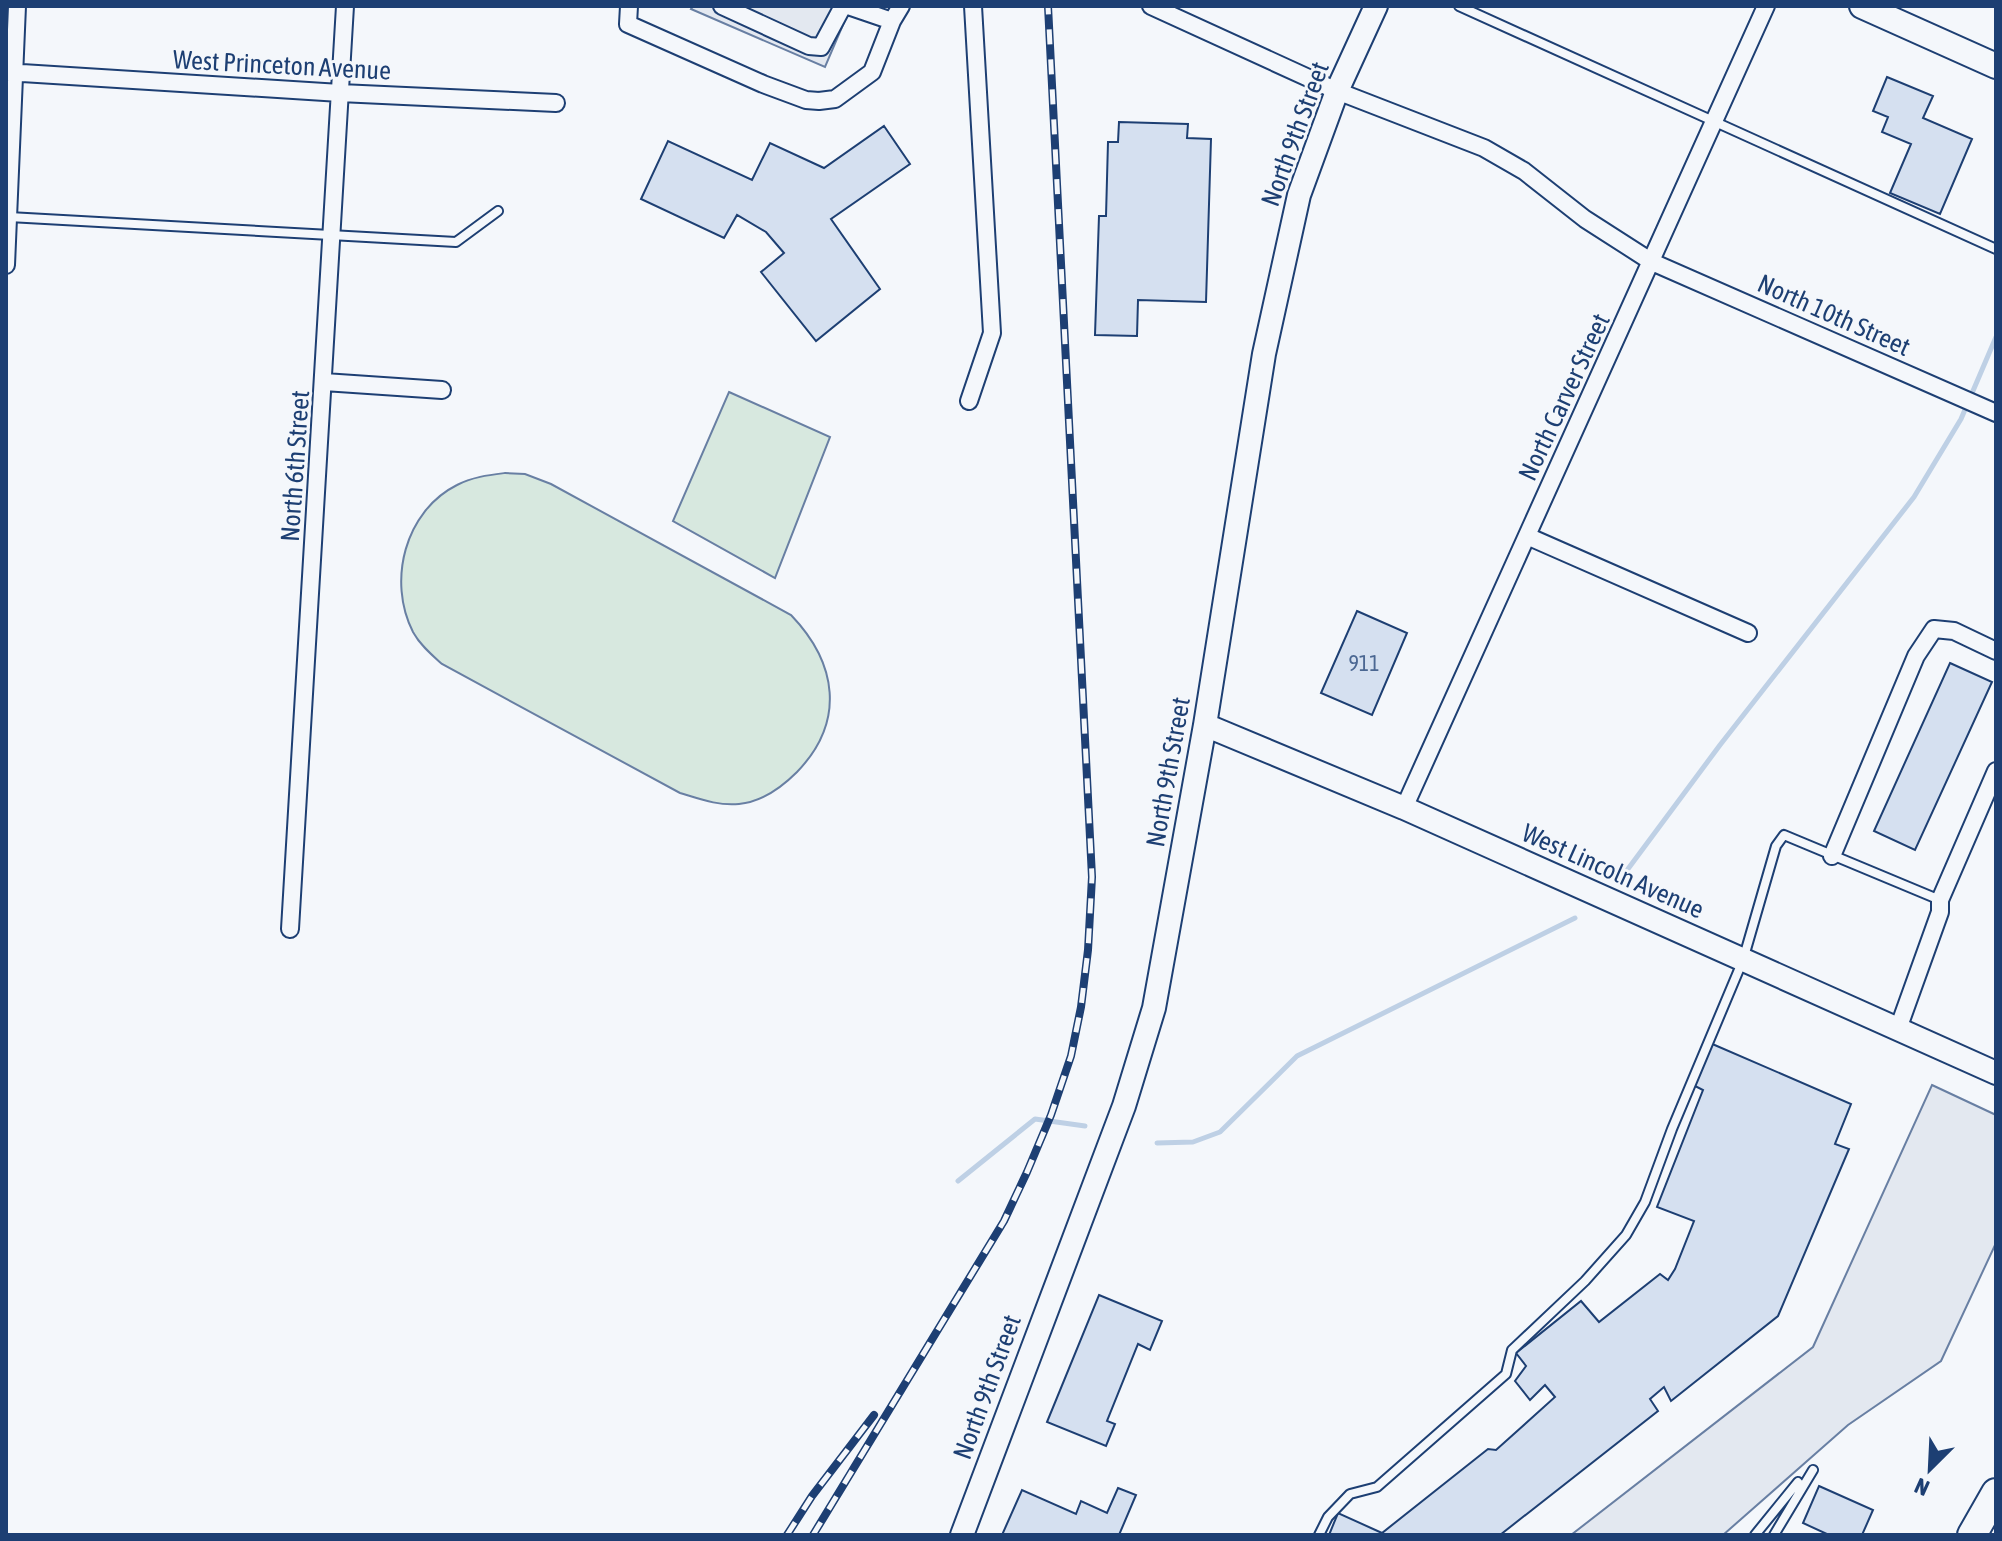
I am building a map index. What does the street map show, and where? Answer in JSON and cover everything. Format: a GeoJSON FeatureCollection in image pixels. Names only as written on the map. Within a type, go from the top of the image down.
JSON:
{"type":"FeatureCollection","features":[{"type":"Feature","properties":{"kind":"highway"},"geometry":{"type":"LineString","coordinates":[[1972,1535],[1996,1493]]}},
{"type":"Feature","properties":{"kind":"main road","name":"North 9th Street"},"geometry":{"type":"LineString","coordinates":[[962,1535],[1124,1106],[1154,1008],[1205,725],[1264,354],[1299,195],[1337,91],[1376,6]]}},
{"type":"Feature","properties":{"kind":"main road"},"geometry":{"type":"LineString","coordinates":[[1862,6],[1996,66]]}},
{"type":"Feature","properties":{"kind":"main road","name":"West Lincoln Avenue"},"geometry":{"type":"LineString","coordinates":[[1205,725],[1404,808],[1996,1073]]}},
{"type":"Feature","properties":{"kind":"street"},"geometry":{"type":"LineString","coordinates":[[6,265],[10,72],[17,6]]}},
{"type":"Feature","properties":{"kind":"street","name":"North 6th Street"},"geometry":{"type":"LineString","coordinates":[[290,929],[345,6]]}},
{"type":"Feature","properties":{"kind":"street"},"geometry":{"type":"LineString","coordinates":[[629,6],[628,24],[763,84],[806,100],[819,101],[835,99],[872,72],[897,13],[846,6],[821,47],[809,46],[722,6]]}},
{"type":"Feature","properties":{"kind":"street"},"geometry":{"type":"LineString","coordinates":[[969,401],[992,333],[973,6]]}},
{"type":"Feature","properties":{"kind":"street","name":"North 10th Street"},"geometry":{"type":"LineString","coordinates":[[1151,6],[1337,91],[1484,148],[1524,171],[1585,219],[1652,262],[1991,410]]}},
{"type":"Feature","properties":{"kind":"street","name":"North Carver Street"},"geometry":{"type":"LineString","coordinates":[[1404,808],[1766,6]]}},
{"type":"Feature","properties":{"kind":"street","name":"West Princeton Avenue"},"geometry":{"type":"LineString","coordinates":[[10,72],[556,103]]}},
{"type":"Feature","properties":{"kind":"street"},"geometry":{"type":"LineString","coordinates":[[324,382],[442,390]]}},
{"type":"Feature","properties":{"kind":"street"},"geometry":{"type":"LineString","coordinates":[[1527,536],[1748,633]]}},
{"type":"Feature","properties":{"kind":"street"},"geometry":{"type":"LineString","coordinates":[[1832,856],[1916,656],[1934,629],[1954,631],[1996,651]]}},
{"type":"Feature","properties":{"kind":"street"},"geometry":{"type":"LineString","coordinates":[[1898,1029],[1940,912],[1940,900],[1996,771]]}},
{"type":"Feature","properties":{"kind":"lane"},"geometry":{"type":"LineString","coordinates":[[1459,6],[1996,249]]}},
{"type":"Feature","properties":{"kind":"lane"},"geometry":{"type":"LineString","coordinates":[[8,217],[456,242],[498,211]]}},
{"type":"Feature","properties":{"kind":"lane"},"geometry":{"type":"LineString","coordinates":[[1319,1535],[1328,1517],[1350,1494],[1377,1487],[1506,1374],[1512,1350],[1585,1281],[1626,1235],[1645,1202],[1743,960],[1776,846],[1784,835],[1940,900]]}},
{"type":"Feature","properties":{"kind":"lane"},"geometry":{"type":"LineString","coordinates":[[1774,1535],[1813,1470]]}},
{"type":"Feature","properties":{"kind":"lane"},"geometry":{"type":"LineString","coordinates":[[1755,1535],[1798,1482]]}},
{"type":"Feature","properties":{"kind":"shaded area"},"geometry":{"type":"Polygon","coordinates":[[[693,6],[851,6],[825,67],[691,9],[693,6]]]}},
{"type":"Feature","properties":{"kind":"shaded area"},"geometry":{"type":"Polygon","coordinates":[[[729,392],[830,437],[775,578],[673,521],[729,392]]]}},
{"type":"Feature","properties":{"kind":"shaded area"},"geometry":{"type":"Polygon","coordinates":[[[505,473],[525,474],[551,484],[791,615],[818,653],[830,692],[829,713],[823,733],[813,753],[797,772],[771,793],[747,803],[716,803],[680,793],[442,664],[426,650],[413,632],[405,612],[402,591],[402,570],[413,529],[439,497],[457,485],[475,478],[505,473]]]}},
{"type":"Feature","properties":{"kind":"shaded area"},"geometry":{"type":"Polygon","coordinates":[[[1932,1085],[1996,1115],[1996,1243],[1941,1361],[1848,1425],[1723,1535],[1571,1535],[1813,1347],[1932,1085]]]}},
{"type":"Feature","properties":{"kind":"building"},"geometry":{"type":"Polygon","coordinates":[[[1887,77],[1933,96],[1923,118],[1972,139],[1940,214],[1890,193],[1911,144],[1882,132],[1888,117],[1873,111],[1887,77]]]}},
{"type":"Feature","properties":{"kind":"building"},"geometry":{"type":"Polygon","coordinates":[[[1119,122],[1188,124],[1187,138],[1211,139],[1206,302],[1138,300],[1137,336],[1095,335],[1099,216],[1106,216],[1108,142],[1118,142],[1119,122]]]}},
{"type":"Feature","properties":{"kind":"building"},"geometry":{"type":"Polygon","coordinates":[[[884,126],[910,164],[831,219],[880,289],[816,341],[761,272],[784,253],[766,232],[737,215],[724,238],[641,199],[668,141],[752,180],[770,143],[824,168],[884,126]]]}},
{"type":"Feature","properties":{"kind":"building"},"geometry":{"type":"Polygon","coordinates":[[[1357,611],[1407,633],[1372,715],[1321,693],[1357,611]]]}},
{"type":"Feature","properties":{"kind":"building"},"geometry":{"type":"Polygon","coordinates":[[[1950,663],[1992,682],[1915,850],[1874,831],[1950,663]]]}},
{"type":"Feature","properties":{"kind":"building"},"geometry":{"type":"Polygon","coordinates":[[[1710,1043],[1851,1104],[1835,1144],[1849,1149],[1778,1316],[1671,1401],[1664,1387],[1650,1399],[1658,1411],[1500,1535],[1329,1535],[1338,1513],[1382,1533],[1488,1449],[1496,1450],[1555,1397],[1545,1385],[1530,1400],[1515,1381],[1526,1366],[1516,1353],[1581,1301],[1599,1322],[1660,1274],[1668,1280],[1694,1221],[1657,1207],[1703,1090],[1693,1085],[1710,1043]]]}},
{"type":"Feature","properties":{"kind":"building"},"geometry":{"type":"Polygon","coordinates":[[[1099,1295],[1162,1321],[1150,1350],[1138,1344],[1107,1421],[1115,1424],[1106,1446],[1047,1422],[1099,1295]]]}},
{"type":"Feature","properties":{"kind":"building"},"geometry":{"type":"Polygon","coordinates":[[[1819,1486],[1873,1510],[1862,1535],[1829,1535],[1803,1523],[1819,1486]]]}},
{"type":"Feature","properties":{"kind":"building"},"geometry":{"type":"Polygon","coordinates":[[[1118,1488],[1136,1495],[1119,1535],[1002,1535],[1022,1490],[1076,1514],[1081,1501],[1107,1513],[1118,1488]]]}},
{"type":"Feature","properties":{"kind":"waterway"},"geometry":{"type":"LineString","coordinates":[[1622,877],[1720,745],[1914,497],[1961,419],[1996,337]]}},
{"type":"Feature","properties":{"kind":"waterway"},"geometry":{"type":"LineString","coordinates":[[1157,1143],[1193,1142],[1220,1132],[1297,1056],[1575,918]]}},
{"type":"Feature","properties":{"kind":"waterway"},"geometry":{"type":"LineString","coordinates":[[958,1181],[1035,1119],[1085,1126]]}},
{"type":"Feature","properties":{"kind":"railway"},"geometry":{"type":"LineString","coordinates":[[813,1535],[1004,1221],[1051,1115],[1071,1056],[1081,1007],[1092,877],[1048,6]]}},
{"type":"Feature","properties":{"kind":"railway"},"geometry":{"type":"LineString","coordinates":[[787,1535],[812,1496],[874,1415]]}}]}
